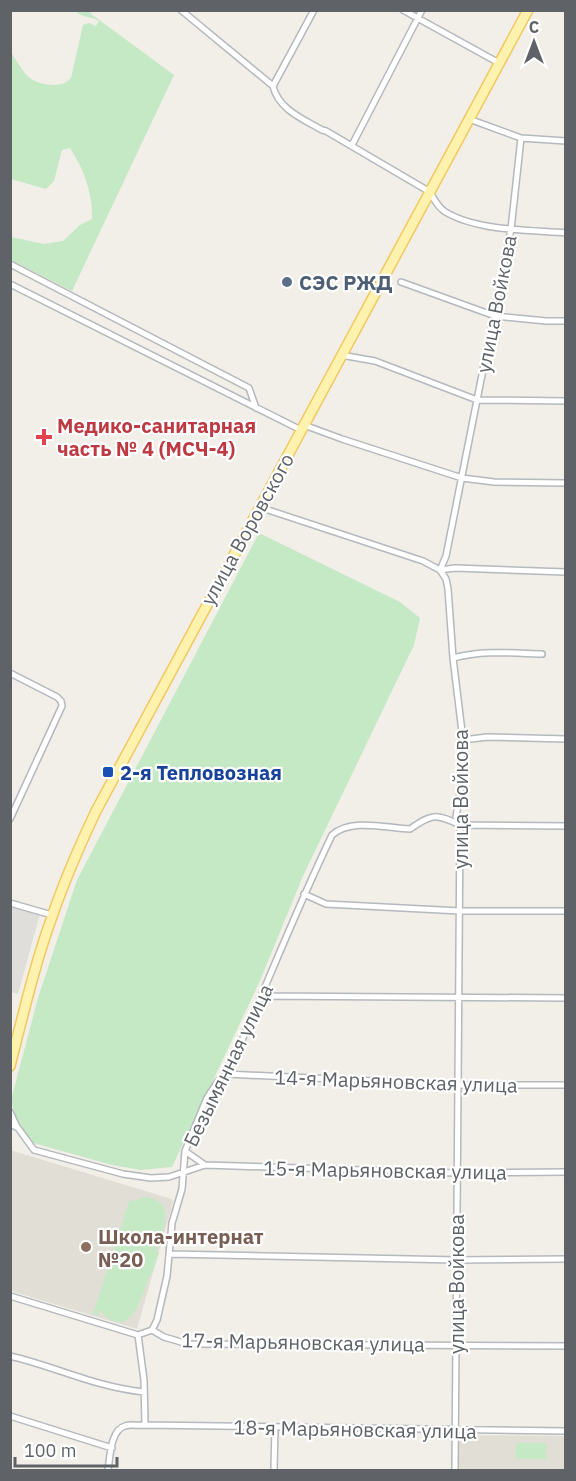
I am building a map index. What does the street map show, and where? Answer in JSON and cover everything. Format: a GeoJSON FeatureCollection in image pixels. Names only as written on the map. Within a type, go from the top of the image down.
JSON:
{"type":"FeatureCollection","features":[{"type":"Feature","properties":{"kind":"main road","name":"улица Воровского"},"geometry":{"type":"LineString","coordinates":[[10,1066],[32,978],[52,915],[96,811],[528,10]]}},
{"type":"Feature","properties":{"kind":"street"},"geometry":{"type":"LineString","coordinates":[[181,10],[273,86],[275,95],[283,105],[321,130],[352,145],[430,192],[445,212],[473,223],[511,229],[566,233]]}},
{"type":"Feature","properties":{"kind":"street"},"geometry":{"type":"LineString","coordinates":[[403,10],[499,63]]}},
{"type":"Feature","properties":{"kind":"street"},"geometry":{"type":"LineString","coordinates":[[352,145],[422,10]]}},
{"type":"Feature","properties":{"kind":"street"},"geometry":{"type":"LineString","coordinates":[[273,86],[314,11]]}},
{"type":"Feature","properties":{"kind":"street"},"geometry":{"type":"LineString","coordinates":[[469,119],[521,138],[566,141]]}},
{"type":"Feature","properties":{"kind":"street","name":"улица Войкова"},"geometry":{"type":"LineString","coordinates":[[455,1470],[460,911],[460,825],[456,817],[463,740],[453,658],[448,589],[446,579],[440,570],[446,556],[495,316],[511,229],[521,138]]}},
{"type":"Feature","properties":{"kind":"street"},"geometry":{"type":"LineString","coordinates":[[10,264],[249,388],[256,408]]}},
{"type":"Feature","properties":{"kind":"street"},"geometry":{"type":"LineString","coordinates":[[401,282],[495,316],[566,321]]}},
{"type":"Feature","properties":{"kind":"street"},"geometry":{"type":"LineString","coordinates":[[10,284],[256,408],[302,427],[462,478],[494,482],[566,483]]}},
{"type":"Feature","properties":{"kind":"street"},"geometry":{"type":"LineString","coordinates":[[341,356],[375,361],[477,400],[566,401]]}},
{"type":"Feature","properties":{"kind":"street"},"geometry":{"type":"LineString","coordinates":[[259,507],[423,561],[440,570],[455,568],[566,572]]}},
{"type":"Feature","properties":{"kind":"street"},"geometry":{"type":"LineString","coordinates":[[453,658],[474,652],[489,651],[542,654]]}},
{"type":"Feature","properties":{"kind":"street"},"geometry":{"type":"LineString","coordinates":[[10,673],[61,701],[62,706],[10,819]]}},
{"type":"Feature","properties":{"kind":"street"},"geometry":{"type":"LineString","coordinates":[[463,740],[487,737],[566,739]]}},
{"type":"Feature","properties":{"kind":"street"},"geometry":{"type":"LineString","coordinates":[[445,818],[457,811]]}},
{"type":"Feature","properties":{"kind":"street","name":"Безымянная улица"},"geometry":{"type":"LineString","coordinates":[[152,1330],[157,1320],[170,1254],[172,1223],[183,1189],[185,1151],[207,1098],[218,1081],[227,1074],[263,996],[304,894],[332,835],[338,829],[351,826],[410,829],[429,817],[445,818]]}},
{"type":"Feature","properties":{"kind":"street"},"geometry":{"type":"LineString","coordinates":[[445,818],[460,825],[566,826]]}},
{"type":"Feature","properties":{"kind":"street"},"geometry":{"type":"LineString","coordinates":[[304,894],[326,904],[460,911],[566,911]]}},
{"type":"Feature","properties":{"kind":"street"},"geometry":{"type":"LineString","coordinates":[[10,903],[52,915]]}},
{"type":"Feature","properties":{"kind":"street"},"geometry":{"type":"LineString","coordinates":[[263,996],[566,998]]}},
{"type":"Feature","properties":{"kind":"street","name":"14-я Марьяновская улица"},"geometry":{"type":"LineString","coordinates":[[227,1074],[458,1085],[566,1085]]}},
{"type":"Feature","properties":{"kind":"street"},"geometry":{"type":"LineString","coordinates":[[10,1112],[18,1128]]}},
{"type":"Feature","properties":{"kind":"street"},"geometry":{"type":"LineString","coordinates":[[10,1124],[18,1128]]}},
{"type":"Feature","properties":{"kind":"street","name":"15-я Марьяновская улица"},"geometry":{"type":"LineString","coordinates":[[18,1128],[34,1150],[115,1172],[151,1178],[170,1177],[205,1165],[456,1173],[566,1172]]}},
{"type":"Feature","properties":{"kind":"street"},"geometry":{"type":"LineString","coordinates":[[185,1151],[205,1165]]}},
{"type":"Feature","properties":{"kind":"street"},"geometry":{"type":"LineString","coordinates":[[170,1254],[457,1260],[566,1259]]}},
{"type":"Feature","properties":{"kind":"street"},"geometry":{"type":"LineString","coordinates":[[10,1296],[138,1335],[152,1330]]}},
{"type":"Feature","properties":{"kind":"street","name":"17-я Марьяновская улица"},"geometry":{"type":"LineString","coordinates":[[152,1330],[164,1337],[188,1344],[566,1346]]}},
{"type":"Feature","properties":{"kind":"street"},"geometry":{"type":"LineString","coordinates":[[108,1470],[112,1448],[119,1429],[125,1426],[145,1425],[138,1335]]}},
{"type":"Feature","properties":{"kind":"street"},"geometry":{"type":"LineString","coordinates":[[10,1356],[96,1384],[144,1392]]}},
{"type":"Feature","properties":{"kind":"street"},"geometry":{"type":"LineString","coordinates":[[10,1416],[112,1448]]}},
{"type":"Feature","properties":{"kind":"street","name":"18-я Марьяновская улица"},"geometry":{"type":"LineString","coordinates":[[145,1425],[566,1431]]}},
{"type":"Feature","properties":{"kind":"street"},"geometry":{"type":"LineString","coordinates":[[274,1470],[275,1427]]}},
{"type":"Feature","properties":{"kind":"shaded area"},"geometry":{"type":"Polygon","coordinates":[[[11,907],[40,914],[18,994],[11,992],[11,907]]]}},
{"type":"Feature","properties":{"kind":"shaded area","name":"Школа-интернат №20"},"geometry":{"type":"Polygon","coordinates":[[[10,1150],[172,1199],[137,1329],[11,1291],[10,1150]]]}},
{"type":"Feature","properties":{"kind":"shaded area"},"geometry":{"type":"Polygon","coordinates":[[[459,1435],[562,1436],[565,1437],[565,1470],[459,1470],[459,1435]]]}},
{"type":"Feature","properties":{"kind":"green space"},"geometry":{"type":"Polygon","coordinates":[[[75,11],[90,11],[174,75],[72,291],[11,260],[11,237],[44,244],[63,241],[80,225],[92,219],[87,182],[70,148],[62,150],[54,181],[46,189],[11,179],[10,51],[31,79],[54,85],[65,82],[71,78],[83,25],[89,23],[96,26],[99,21],[75,11]]]}},
{"type":"Feature","properties":{"kind":"green space"},"geometry":{"type":"Polygon","coordinates":[[[259,533],[400,602],[420,618],[414,645],[303,876],[259,983],[172,1167],[141,1170],[112,1165],[30,1142],[15,1114],[11,1100],[38,998],[77,880],[259,533]]]}},
{"type":"Feature","properties":{"kind":"green space"},"geometry":{"type":"Polygon","coordinates":[[[144,1197],[161,1204],[165,1211],[164,1226],[156,1252],[159,1253],[151,1276],[149,1276],[133,1314],[126,1320],[119,1322],[110,1319],[100,1310],[98,1316],[93,1314],[130,1199],[134,1201],[144,1197]]]}},
{"type":"Feature","properties":{"kind":"green space"},"geometry":{"type":"Polygon","coordinates":[[[516,1443],[546,1443],[546,1459],[516,1459],[516,1443]]]}},
{"type":"Feature","properties":{"kind":"place","name":"СЭС РЖД"},"geometry":{"type":"Point","coordinates":[287,282]}},
{"type":"Feature","properties":{"kind":"place","name":"Медико-санитарная часть № 4 (МСЧ-4)"},"geometry":{"type":"Point","coordinates":[44,437]}},
{"type":"Feature","properties":{"kind":"place","name":"2-я Тепловозная"},"geometry":{"type":"Point","coordinates":[108,772]}},
{"type":"Feature","properties":{"kind":"place","name":"Школа-интернат №20"},"geometry":{"type":"Point","coordinates":[86,1247]}}]}
